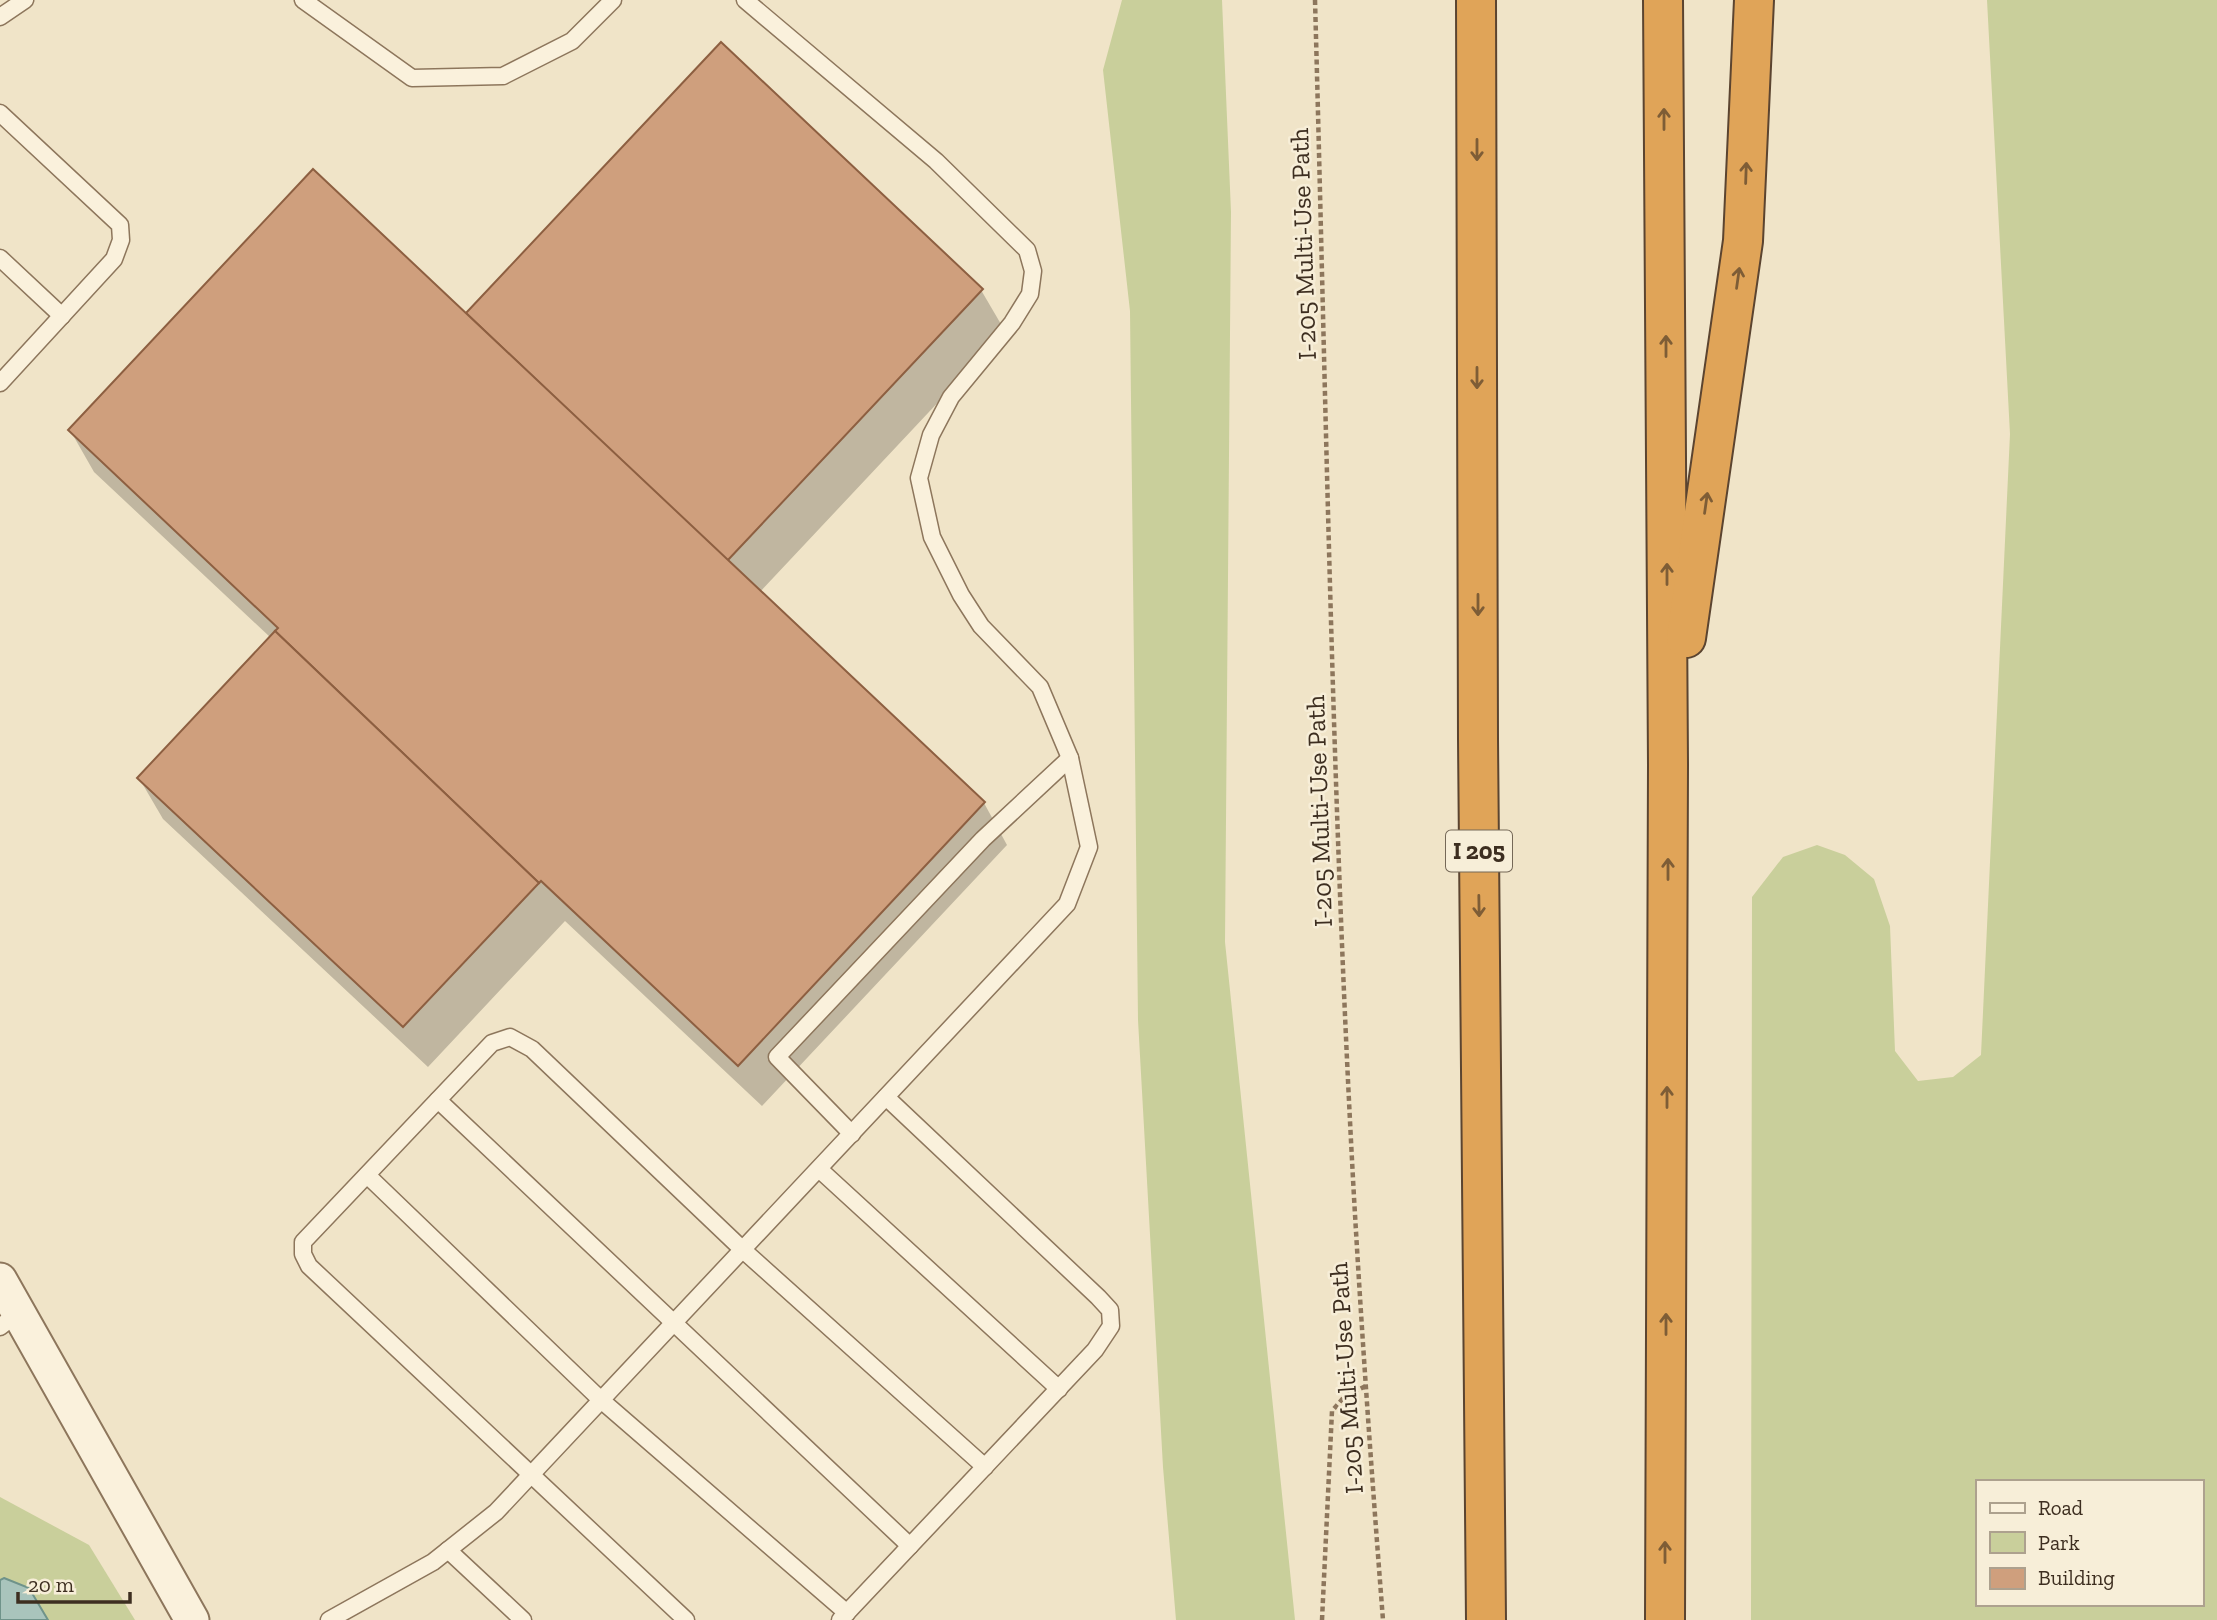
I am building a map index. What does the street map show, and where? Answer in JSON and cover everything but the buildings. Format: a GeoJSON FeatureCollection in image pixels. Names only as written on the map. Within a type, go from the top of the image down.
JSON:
{"type":"FeatureCollection","features":[{"type":"Feature","properties":{"kind":"highway"},"geometry":{"type":"LineString","coordinates":[[1466,0],[1477,82]]}},
{"type":"Feature","properties":{"kind":"highway","name":"I 205"},"geometry":{"type":"LineString","coordinates":[[1476,0],[1478,740],[1486,1620]]}},
{"type":"Feature","properties":{"kind":"highway"},"geometry":{"type":"LineString","coordinates":[[1663,0],[1668,765],[1665,1620]]}},
{"type":"Feature","properties":{"kind":"highway"},"geometry":{"type":"LineString","coordinates":[[1668,765],[1743,241],[1754,0]]}},
{"type":"Feature","properties":{"kind":"street"},"geometry":{"type":"LineString","coordinates":[[0,1280],[9,1320],[192,1620]]}},
{"type":"Feature","properties":{"kind":"lane"},"geometry":{"type":"LineString","coordinates":[[0,17],[25,0]]}},
{"type":"Feature","properties":{"kind":"lane"},"geometry":{"type":"LineString","coordinates":[[303,0],[412,78],[503,76],[572,41],[613,0]]}},
{"type":"Feature","properties":{"kind":"lane"},"geometry":{"type":"LineString","coordinates":[[329,1620],[433,1562],[496,1512],[1068,904],[1089,847],[1070,758],[1040,687],[981,626],[961,595],[932,537],[919,478],[931,435],[951,397],[1012,323],[1030,294],[1032,271],[1027,250],[936,162],[745,0]]}},
{"type":"Feature","properties":{"kind":"lane"},"geometry":{"type":"LineString","coordinates":[[0,113],[120,225],[121,240],[114,259],[0,383]]}},
{"type":"Feature","properties":{"kind":"lane"},"geometry":{"type":"LineString","coordinates":[[0,258],[62,316]]}},
{"type":"Feature","properties":{"kind":"lane"},"geometry":{"type":"LineString","coordinates":[[852,1134],[777,1057],[983,839],[1070,758]]}},
{"type":"Feature","properties":{"kind":"lane"},"geometry":{"type":"LineString","coordinates":[[686,1620],[309,1266],[303,1254],[303,1242],[492,1043],[510,1037],[532,1049],[743,1250],[985,1467]]}},
{"type":"Feature","properties":{"kind":"lane"},"geometry":{"type":"LineString","coordinates":[[366,1175],[601,1401],[843,1616],[1059,1389],[1095,1350],[1111,1326],[1110,1310],[886,1097]]}},
{"type":"Feature","properties":{"kind":"lane"},"geometry":{"type":"LineString","coordinates":[[438,1100],[910,1546]]}},
{"type":"Feature","properties":{"kind":"lane"},"geometry":{"type":"LineString","coordinates":[[819,1169],[1059,1389]]}},
{"type":"Feature","properties":{"kind":"lane"},"geometry":{"type":"LineString","coordinates":[[448,1550],[523,1620]]}},
{"type":"Feature","properties":{"kind":"path","name":"I-205 Multi-Use Path"},"geometry":{"type":"LineString","coordinates":[[1315,0],[1336,769],[1354,1197],[1383,1620]]}},
{"type":"Feature","properties":{"kind":"path"},"geometry":{"type":"LineString","coordinates":[[1322,1620],[1332,1410],[1345,1396],[1366,1386]]}},
{"type":"Feature","properties":{"kind":"green space"},"geometry":{"type":"Polygon","coordinates":[[[1122,0],[1222,0],[1231,212],[1225,942],[1295,1620],[1176,1620],[1163,1467],[1138,1020],[1130,311],[1103,70],[1122,0]]]}},
{"type":"Feature","properties":{"kind":"green space"},"geometry":{"type":"Polygon","coordinates":[[[1987,0],[2217,0],[2217,1620],[1751,1620],[1752,897],[1783,857],[1817,845],[1845,855],[1874,879],[1890,926],[1895,1051],[1918,1081],[1953,1077],[1981,1055],[2010,434],[1987,0]]]}},
{"type":"Feature","properties":{"kind":"green space"},"geometry":{"type":"Polygon","coordinates":[[[0,1497],[89,1545],[135,1620],[0,1620],[0,1497]]]}},
{"type":"Feature","properties":{"kind":"water"},"geometry":{"type":"Polygon","coordinates":[[[4,1578],[29,1588],[48,1620],[0,1620],[0,1580],[4,1578]]]}}]}
